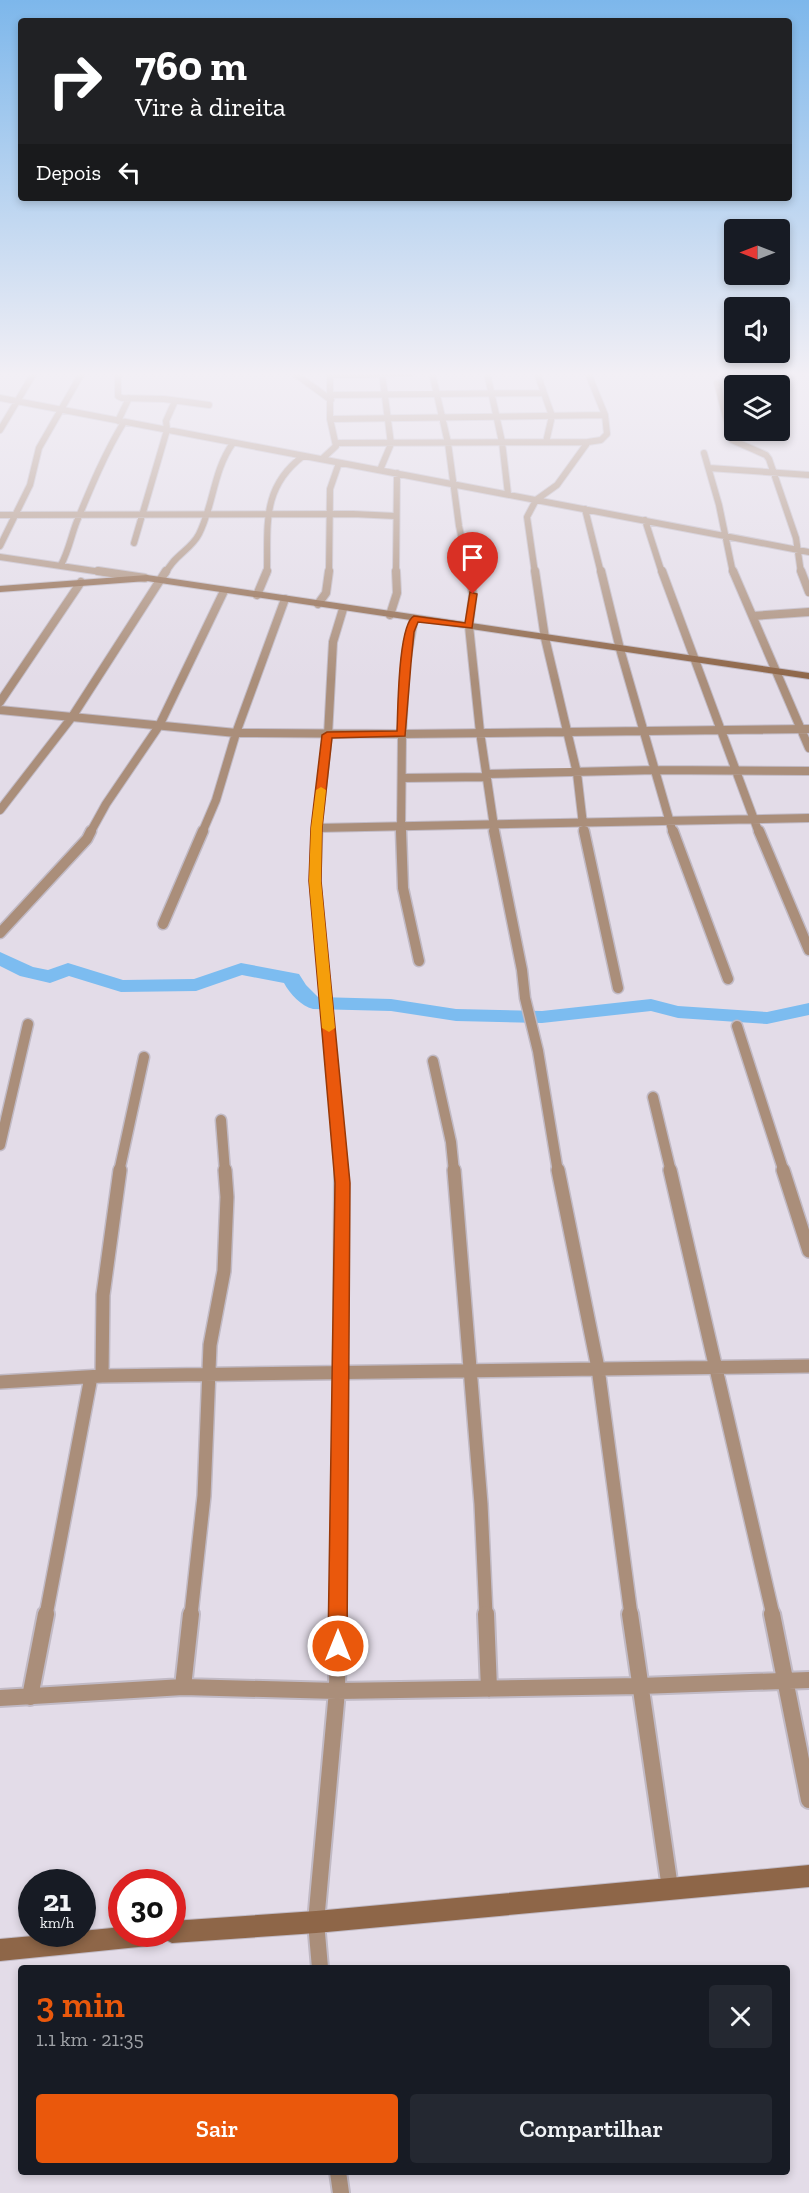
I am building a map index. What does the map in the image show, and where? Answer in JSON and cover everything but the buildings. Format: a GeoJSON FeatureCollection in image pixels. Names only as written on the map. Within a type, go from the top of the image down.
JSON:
{"type":"FeatureCollection","features":[{"type":"Feature","properties":{"kind":"street"},"geometry":{"type":"LineString","coordinates":[[0,546],[17,514],[32,475]]}},
{"type":"Feature","properties":{"kind":"street"},"geometry":{"type":"LineString","coordinates":[[61,565],[97,475]]}},
{"type":"Feature","properties":{"kind":"street"},"geometry":{"type":"LineString","coordinates":[[134,543],[154,475]]}},
{"type":"Feature","properties":{"kind":"street"},"geometry":{"type":"LineString","coordinates":[[0,810],[72,717],[177,556],[198,538],[215,475]]}},
{"type":"Feature","properties":{"kind":"street"},"geometry":{"type":"LineString","coordinates":[[257,595],[267,574],[268,515],[275,486],[281,475]]}},
{"type":"Feature","properties":{"kind":"street"},"geometry":{"type":"LineString","coordinates":[[318,604],[326,593],[329,582],[330,489],[335,475]]}},
{"type":"Feature","properties":{"kind":"street"},"geometry":{"type":"LineString","coordinates":[[390,615],[397,593],[395,516],[397,475]]}},
{"type":"Feature","properties":{"kind":"street"},"geometry":{"type":"LineString","coordinates":[[409,475],[809,552]]}},
{"type":"Feature","properties":{"kind":"street"},"geometry":{"type":"LineString","coordinates":[[452,475],[473,594],[469,626],[480,732],[493,824],[522,970],[525,998],[538,1051],[550,1132],[598,1368],[640,1686],[670,1888]]}},
{"type":"Feature","properties":{"kind":"street"},"geometry":{"type":"LineString","coordinates":[[506,475],[508,494]]}},
{"type":"Feature","properties":{"kind":"street"},"geometry":{"type":"LineString","coordinates":[[564,475],[557,485],[536,500],[528,517],[545,638],[569,732],[577,773],[582,822],[618,988]]}},
{"type":"Feature","properties":{"kind":"street"},"geometry":{"type":"LineString","coordinates":[[711,475],[734,578],[805,729],[809,747]]}},
{"type":"Feature","properties":{"kind":"street"},"geometry":{"type":"LineString","coordinates":[[775,475],[799,550],[802,576],[809,592]]}},
{"type":"Feature","properties":{"kind":"street"},"geometry":{"type":"LineString","coordinates":[[585,509],[620,649],[668,818],[728,979]]}},
{"type":"Feature","properties":{"kind":"street"},"geometry":{"type":"LineString","coordinates":[[0,515],[330,514],[395,516]]}},
{"type":"Feature","properties":{"kind":"street"},"geometry":{"type":"LineString","coordinates":[[645,520],[753,818],[809,950]]}},
{"type":"Feature","properties":{"kind":"street"},"geometry":{"type":"LineString","coordinates":[[0,557],[809,676]]}},
{"type":"Feature","properties":{"kind":"street"},"geometry":{"type":"LineString","coordinates":[[1,589],[147,578]]}},
{"type":"Feature","properties":{"kind":"street"},"geometry":{"type":"LineString","coordinates":[[0,702],[81,582]]}},
{"type":"Feature","properties":{"kind":"street"},"geometry":{"type":"LineString","coordinates":[[0,933],[87,840],[106,804],[159,726],[224,591]]}},
{"type":"Feature","properties":{"kind":"street"},"geometry":{"type":"LineString","coordinates":[[163,924],[216,800],[236,734],[285,599]]}},
{"type":"Feature","properties":{"kind":"street"},"geometry":{"type":"LineString","coordinates":[[320,1965],[316,1922],[337,1691],[342,1183],[315,881],[316,828],[327,735],[333,642],[343,609]]}},
{"type":"Feature","properties":{"kind":"street"},"geometry":{"type":"LineString","coordinates":[[753,616],[809,612]]}},
{"type":"Feature","properties":{"kind":"street"},"geometry":{"type":"LineString","coordinates":[[414,619],[406,663],[402,734],[401,828],[403,888],[419,962]]}},
{"type":"Feature","properties":{"kind":"street"},"geometry":{"type":"LineString","coordinates":[[0,710],[236,734],[805,729]]}},
{"type":"Feature","properties":{"kind":"street"},"geometry":{"type":"LineString","coordinates":[[402,777],[655,770],[809,771]]}},
{"type":"Feature","properties":{"kind":"street"},"geometry":{"type":"LineString","coordinates":[[316,828],[401,828],[668,818],[809,818]]}},
{"type":"Feature","properties":{"kind":"street"},"geometry":{"type":"LineString","coordinates":[[0,1145],[28,1024]]}},
{"type":"Feature","properties":{"kind":"street"},"geometry":{"type":"LineString","coordinates":[[736,1026],[809,1251]]}},
{"type":"Feature","properties":{"kind":"street"},"geometry":{"type":"LineString","coordinates":[[30,1697],[97,1377],[104,1259],[121,1156],[144,1058]]}},
{"type":"Feature","properties":{"kind":"street"},"geometry":{"type":"LineString","coordinates":[[433,1061],[451,1142],[481,1504],[489,1689]]}},
{"type":"Feature","properties":{"kind":"street"},"geometry":{"type":"LineString","coordinates":[[653,1097],[718,1366],[788,1681],[809,1800]]}},
{"type":"Feature","properties":{"kind":"street"},"geometry":{"type":"LineString","coordinates":[[183,1687],[204,1496],[210,1345],[224,1271],[227,1197],[221,1120]]}},
{"type":"Feature","properties":{"kind":"street"},"geometry":{"type":"LineString","coordinates":[[0,1382],[97,1377],[471,1369],[809,1366]]}},
{"type":"Feature","properties":{"kind":"street"},"geometry":{"type":"LineString","coordinates":[[0,1698],[183,1687],[337,1691],[640,1686],[809,1680]]}},
{"type":"Feature","properties":{"kind":"street"},"geometry":{"type":"LineString","coordinates":[[186,1931],[316,1922],[809,1876]]}},
{"type":"Feature","properties":{"kind":"street"},"geometry":{"type":"LineString","coordinates":[[0,1950],[108,1939]]}},
{"type":"Feature","properties":{"kind":"street"},"geometry":{"type":"LineString","coordinates":[[338,2175],[341,2193]]}},
{"type":"Feature","properties":{"kind":"waterway"},"geometry":{"type":"LineString","coordinates":[[0,958],[27,972],[50,977],[68,969],[121,986],[196,985],[241,969],[292,978],[297,988],[313,1003],[391,1005],[456,1015],[542,1017],[651,1005],[678,1012],[767,1018],[809,1009]]}},
{"type":"Feature","properties":{"kind":"slow traffic"},"geometry":{"type":"LineString","coordinates":[[321,790],[316,828],[315,881],[329,1028]]}},
{"type":"Feature","properties":{"kind":"route"},"geometry":{"type":"LineString","coordinates":[[338,1646],[342,1183],[315,881],[316,828],[327,735],[402,734],[406,663],[414,619],[469,626],[472,617],[473,594]]}}]}
